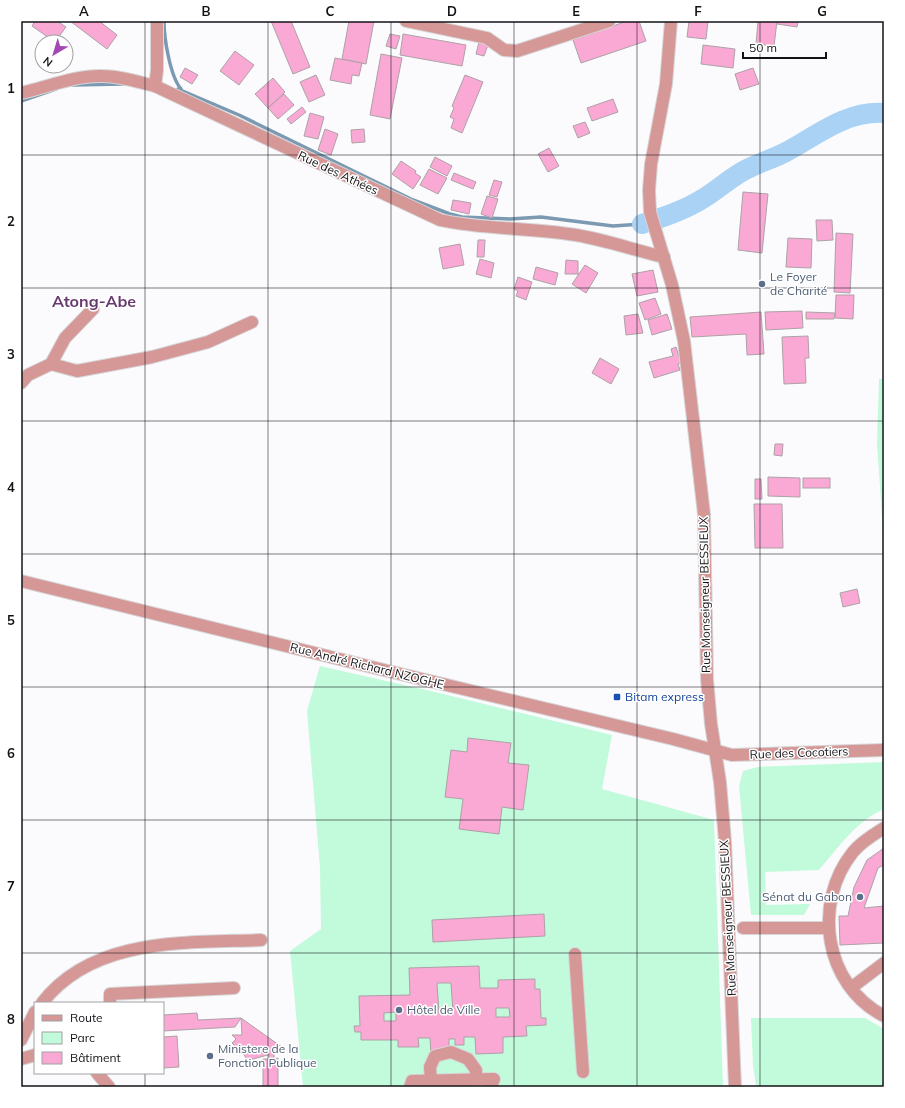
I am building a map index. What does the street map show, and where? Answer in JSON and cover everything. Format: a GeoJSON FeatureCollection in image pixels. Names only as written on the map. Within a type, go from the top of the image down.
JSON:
{"type":"FeatureCollection","features":[{"type":"Feature","properties":{"kind":"street"},"geometry":{"type":"LineString","coordinates":[[155,86],[157,70],[157,21]]}},
{"type":"Feature","properties":{"kind":"street"},"geometry":{"type":"LineString","coordinates":[[406,21],[487,38],[504,50],[517,51],[609,21]]}},
{"type":"Feature","properties":{"kind":"street","name":"Rue Monseigneur BESSIEUX"},"geometry":{"type":"LineString","coordinates":[[671,21],[666,84],[651,164],[649,190],[650,212],[677,305],[684,341],[704,514],[707,679],[714,750],[720,782],[725,841],[735,1084]]}},
{"type":"Feature","properties":{"kind":"street","name":"Rue des Athées"},"geometry":{"type":"LineString","coordinates":[[21,93],[73,79],[102,76],[135,81],[155,86],[440,220],[466,226],[531,229],[576,235],[618,244],[664,257]]}},
{"type":"Feature","properties":{"kind":"street"},"geometry":{"type":"LineString","coordinates":[[21,383],[28,375],[51,364],[65,338],[93,309]]}},
{"type":"Feature","properties":{"kind":"street"},"geometry":{"type":"LineString","coordinates":[[51,364],[77,371],[152,357],[208,342],[252,322]]}},
{"type":"Feature","properties":{"kind":"street","name":"Rue André Richard NZOGHE"},"geometry":{"type":"LineString","coordinates":[[21,581],[714,750]]}},
{"type":"Feature","properties":{"kind":"street","name":"Rue des Cocotiers"},"geometry":{"type":"LineString","coordinates":[[714,750],[732,755],[884,750]]}},
{"type":"Feature","properties":{"kind":"street"},"geometry":{"type":"LineString","coordinates":[[884,828],[868,838],[854,852],[842,868],[830,900],[828,928],[833,955],[838,968],[850,988],[868,1006],[884,1016]]}},
{"type":"Feature","properties":{"kind":"street"},"geometry":{"type":"LineString","coordinates":[[743,928],[828,928]]}},
{"type":"Feature","properties":{"kind":"street"},"geometry":{"type":"LineString","coordinates":[[43,1002],[54,989],[70,975],[111,955],[148,947],[261,940]]}},
{"type":"Feature","properties":{"kind":"street"},"geometry":{"type":"LineString","coordinates":[[575,954],[583,1072]]}},
{"type":"Feature","properties":{"kind":"street"},"geometry":{"type":"LineString","coordinates":[[850,988],[884,963]]}},
{"type":"Feature","properties":{"kind":"street"},"geometry":{"type":"LineString","coordinates":[[110,1002],[110,994],[234,988]]}},
{"type":"Feature","properties":{"kind":"street"},"geometry":{"type":"LineString","coordinates":[[21,1040],[34,1014]]}},
{"type":"Feature","properties":{"kind":"street"},"geometry":{"type":"LineString","coordinates":[[431,1081],[430,1067],[435,1056],[451,1052],[468,1059],[476,1070],[476,1079]]}},
{"type":"Feature","properties":{"kind":"street"},"geometry":{"type":"LineString","coordinates":[[98,1074],[110,1087]]}},
{"type":"Feature","properties":{"kind":"street"},"geometry":{"type":"LineString","coordinates":[[410,1087],[412,1081],[494,1079],[490,1087]]}},
{"type":"Feature","properties":{"kind":"green space"},"geometry":{"type":"Polygon","coordinates":[[[879,379],[884,379],[884,547],[877,443],[879,379]]]}},
{"type":"Feature","properties":{"kind":"green space"},"geometry":{"type":"Polygon","coordinates":[[[320,666],[612,735],[602,789],[714,820],[723,1087],[303,1087],[290,951],[321,929],[320,868],[307,711],[320,666]]]}},
{"type":"Feature","properties":{"kind":"green space"},"geometry":{"type":"Polygon","coordinates":[[[884,762],[884,809],[865,820],[856,828],[819,870],[765,872],[766,905],[810,904],[804,915],[751,915],[739,786],[743,771],[758,767],[884,762]]]}},
{"type":"Feature","properties":{"kind":"green space"},"geometry":{"type":"Polygon","coordinates":[[[751,1018],[865,1018],[884,1029],[884,1087],[756,1087],[753,1065],[751,1018]]]}},
{"type":"Feature","properties":{"kind":"building"},"geometry":{"type":"Polygon","coordinates":[[[35,21],[57,21],[66,27],[61,34],[44,34],[32,26],[35,21]]]}},
{"type":"Feature","properties":{"kind":"building"},"geometry":{"type":"Polygon","coordinates":[[[70,21],[99,21],[117,35],[107,49],[70,21]]]}},
{"type":"Feature","properties":{"kind":"building"},"geometry":{"type":"Polygon","coordinates":[[[271,21],[291,21],[310,67],[293,74],[271,21]]]}},
{"type":"Feature","properties":{"kind":"building"},"geometry":{"type":"Polygon","coordinates":[[[349,21],[374,21],[366,64],[342,59],[349,21]]]}},
{"type":"Feature","properties":{"kind":"building"},"geometry":{"type":"Polygon","coordinates":[[[627,21],[639,21],[646,41],[581,63],[573,40],[627,21]]]}},
{"type":"Feature","properties":{"kind":"building"},"geometry":{"type":"Polygon","coordinates":[[[689,21],[708,21],[706,39],[687,37],[689,21]]]}},
{"type":"Feature","properties":{"kind":"building"},"geometry":{"type":"Polygon","coordinates":[[[758,21],[777,21],[774,46],[756,44],[758,21]]]}},
{"type":"Feature","properties":{"kind":"building"},"geometry":{"type":"Polygon","coordinates":[[[778,21],[798,21],[797,27],[777,24],[778,21]]]}},
{"type":"Feature","properties":{"kind":"building"},"geometry":{"type":"Polygon","coordinates":[[[390,34],[400,36],[396,49],[386,46],[390,34]]]}},
{"type":"Feature","properties":{"kind":"building"},"geometry":{"type":"Polygon","coordinates":[[[403,34],[466,45],[462,66],[400,55],[403,34]]]}},
{"type":"Feature","properties":{"kind":"building"},"geometry":{"type":"Polygon","coordinates":[[[479,42],[488,45],[484,56],[476,54],[479,42]]]}},
{"type":"Feature","properties":{"kind":"building"},"geometry":{"type":"Polygon","coordinates":[[[703,45],[735,49],[733,68],[701,64],[703,45]]]}},
{"type":"Feature","properties":{"kind":"building"},"geometry":{"type":"Polygon","coordinates":[[[235,51],[254,65],[239,85],[220,71],[235,51]]]}},
{"type":"Feature","properties":{"kind":"building"},"geometry":{"type":"Polygon","coordinates":[[[381,54],[402,58],[390,119],[370,115],[381,54]]]}},
{"type":"Feature","properties":{"kind":"building"},"geometry":{"type":"Polygon","coordinates":[[[335,58],[362,63],[359,76],[352,75],[351,84],[330,80],[335,58]]]}},
{"type":"Feature","properties":{"kind":"building"},"geometry":{"type":"Polygon","coordinates":[[[185,68],[198,75],[192,84],[180,77],[185,68]]]}},
{"type":"Feature","properties":{"kind":"building"},"geometry":{"type":"Polygon","coordinates":[[[753,68],[759,84],[740,90],[735,74],[753,68]]]}},
{"type":"Feature","properties":{"kind":"building"},"geometry":{"type":"Polygon","coordinates":[[[316,75],[325,95],[309,102],[300,82],[316,75]]]}},
{"type":"Feature","properties":{"kind":"building"},"geometry":{"type":"Polygon","coordinates":[[[465,75],[483,82],[462,133],[451,128],[454,119],[450,117],[454,108],[452,106],[465,75]]]}},
{"type":"Feature","properties":{"kind":"building"},"geometry":{"type":"Polygon","coordinates":[[[273,78],[285,92],[268,108],[255,94],[273,78]]]}},
{"type":"Feature","properties":{"kind":"building"},"geometry":{"type":"Polygon","coordinates":[[[284,94],[294,105],[278,119],[268,108],[284,94]]]}},
{"type":"Feature","properties":{"kind":"building"},"geometry":{"type":"Polygon","coordinates":[[[613,99],[618,112],[592,121],[587,108],[613,99]]]}},
{"type":"Feature","properties":{"kind":"building"},"geometry":{"type":"Polygon","coordinates":[[[302,107],[306,112],[291,124],[287,119],[302,107]]]}},
{"type":"Feature","properties":{"kind":"building"},"geometry":{"type":"Polygon","coordinates":[[[310,113],[324,117],[318,139],[304,136],[310,113]]]}},
{"type":"Feature","properties":{"kind":"building"},"geometry":{"type":"Polygon","coordinates":[[[585,122],[590,133],[578,138],[573,126],[585,122]]]}},
{"type":"Feature","properties":{"kind":"building"},"geometry":{"type":"Polygon","coordinates":[[[325,129],[338,134],[331,155],[318,150],[325,129]]]}},
{"type":"Feature","properties":{"kind":"building"},"geometry":{"type":"Polygon","coordinates":[[[364,129],[365,142],[352,143],[351,130],[364,129]]]}},
{"type":"Feature","properties":{"kind":"building"},"geometry":{"type":"Polygon","coordinates":[[[549,148],[559,166],[548,172],[538,154],[549,148]]]}},
{"type":"Feature","properties":{"kind":"building"},"geometry":{"type":"Polygon","coordinates":[[[435,157],[452,166],[447,176],[430,167],[435,157]]]}},
{"type":"Feature","properties":{"kind":"building"},"geometry":{"type":"Polygon","coordinates":[[[401,161],[416,171],[415,173],[421,177],[413,189],[392,174],[401,161]]]}},
{"type":"Feature","properties":{"kind":"building"},"geometry":{"type":"Polygon","coordinates":[[[429,169],[447,178],[438,194],[420,185],[429,169]]]}},
{"type":"Feature","properties":{"kind":"building"},"geometry":{"type":"Polygon","coordinates":[[[454,173],[476,182],[473,189],[451,180],[454,173]]]}},
{"type":"Feature","properties":{"kind":"building"},"geometry":{"type":"Polygon","coordinates":[[[494,180],[502,182],[497,197],[489,195],[494,180]]]}},
{"type":"Feature","properties":{"kind":"building"},"geometry":{"type":"Polygon","coordinates":[[[743,192],[768,194],[762,253],[738,250],[743,192]]]}},
{"type":"Feature","properties":{"kind":"building"},"geometry":{"type":"Polygon","coordinates":[[[487,196],[498,199],[492,218],[481,214],[487,196]]]}},
{"type":"Feature","properties":{"kind":"building"},"geometry":{"type":"Polygon","coordinates":[[[453,200],[471,203],[469,214],[451,210],[453,200]]]}},
{"type":"Feature","properties":{"kind":"building"},"geometry":{"type":"Polygon","coordinates":[[[816,220],[832,220],[833,240],[817,241],[816,220]]]}},
{"type":"Feature","properties":{"kind":"building"},"geometry":{"type":"Polygon","coordinates":[[[836,233],[853,234],[850,293],[834,292],[836,233]]]}},
{"type":"Feature","properties":{"kind":"building"},"geometry":{"type":"Polygon","coordinates":[[[788,238],[812,239],[811,268],[786,267],[788,238]]]}},
{"type":"Feature","properties":{"kind":"building"},"geometry":{"type":"Polygon","coordinates":[[[478,240],[485,240],[484,257],[477,257],[478,240]]]}},
{"type":"Feature","properties":{"kind":"building"},"geometry":{"type":"Polygon","coordinates":[[[460,244],[464,265],[443,269],[439,248],[460,244]]]}},
{"type":"Feature","properties":{"kind":"building"},"geometry":{"type":"Polygon","coordinates":[[[480,259],[494,263],[491,278],[476,274],[480,259]]]}},
{"type":"Feature","properties":{"kind":"building"},"geometry":{"type":"Polygon","coordinates":[[[566,260],[578,261],[578,274],[565,274],[566,260]]]}},
{"type":"Feature","properties":{"kind":"building"},"geometry":{"type":"Polygon","coordinates":[[[585,265],[598,273],[586,293],[572,284],[585,265]]]}},
{"type":"Feature","properties":{"kind":"building"},"geometry":{"type":"Polygon","coordinates":[[[536,267],[558,273],[555,285],[533,279],[536,267]]]}},
{"type":"Feature","properties":{"kind":"building"},"geometry":{"type":"Polygon","coordinates":[[[653,270],[658,292],[637,296],[632,274],[653,270]]]}},
{"type":"Feature","properties":{"kind":"building"},"geometry":{"type":"Polygon","coordinates":[[[518,277],[532,282],[526,300],[516,296],[518,291],[514,289],[518,277]]]}},
{"type":"Feature","properties":{"kind":"building"},"geometry":{"type":"Polygon","coordinates":[[[836,295],[854,295],[853,319],[835,318],[836,295]]]}},
{"type":"Feature","properties":{"kind":"building"},"geometry":{"type":"Polygon","coordinates":[[[655,298],[661,314],[645,320],[639,303],[655,298]]]}},
{"type":"Feature","properties":{"kind":"building"},"geometry":{"type":"Polygon","coordinates":[[[802,311],[803,328],[766,330],[765,312],[802,311]]]}},
{"type":"Feature","properties":{"kind":"building"},"geometry":{"type":"Polygon","coordinates":[[[761,312],[764,354],[747,355],[746,334],[692,337],[690,317],[761,312]]]}},
{"type":"Feature","properties":{"kind":"building"},"geometry":{"type":"Polygon","coordinates":[[[806,312],[835,313],[834,319],[806,319],[806,312]]]}},
{"type":"Feature","properties":{"kind":"building"},"geometry":{"type":"Polygon","coordinates":[[[638,314],[643,333],[626,335],[624,316],[638,314]]]}},
{"type":"Feature","properties":{"kind":"building"},"geometry":{"type":"Polygon","coordinates":[[[667,314],[672,329],[652,335],[648,320],[667,314]]]}},
{"type":"Feature","properties":{"kind":"building"},"geometry":{"type":"Polygon","coordinates":[[[808,336],[809,358],[805,358],[806,383],[784,384],[782,337],[808,336]]]}},
{"type":"Feature","properties":{"kind":"building"},"geometry":{"type":"Polygon","coordinates":[[[676,347],[681,363],[678,364],[680,370],[654,378],[649,362],[673,356],[671,349],[676,347]]]}},
{"type":"Feature","properties":{"kind":"building"},"geometry":{"type":"Polygon","coordinates":[[[600,358],[619,369],[611,384],[592,373],[600,358]]]}},
{"type":"Feature","properties":{"kind":"building"},"geometry":{"type":"Polygon","coordinates":[[[775,444],[783,444],[782,456],[774,455],[775,444]]]}},
{"type":"Feature","properties":{"kind":"building"},"geometry":{"type":"Polygon","coordinates":[[[768,477],[800,478],[800,497],[768,496],[768,477]]]}},
{"type":"Feature","properties":{"kind":"building"},"geometry":{"type":"Polygon","coordinates":[[[803,478],[830,478],[830,488],[803,488],[803,478]]]}},
{"type":"Feature","properties":{"kind":"building"},"geometry":{"type":"Polygon","coordinates":[[[755,479],[761,479],[762,499],[755,499],[755,479]]]}},
{"type":"Feature","properties":{"kind":"building"},"geometry":{"type":"Polygon","coordinates":[[[754,504],[782,504],[783,548],[755,548],[754,504]]]}},
{"type":"Feature","properties":{"kind":"building"},"geometry":{"type":"Polygon","coordinates":[[[857,589],[860,603],[843,607],[840,593],[857,589]]]}},
{"type":"Feature","properties":{"kind":"building"},"geometry":{"type":"Polygon","coordinates":[[[468,738],[511,743],[508,763],[529,765],[523,810],[502,807],[499,834],[459,829],[463,799],[445,797],[451,750],[467,752],[468,738]]]}},
{"type":"Feature","properties":{"kind":"building","name":"Sénat du Gabon"},"geometry":{"type":"Polygon","coordinates":[[[884,848],[884,865],[878,868],[864,908],[884,906],[884,943],[840,945],[839,916],[848,916],[854,887],[867,860],[884,848]]]}},
{"type":"Feature","properties":{"kind":"building"},"geometry":{"type":"Polygon","coordinates":[[[544,914],[545,936],[433,942],[432,920],[544,914]]]}},
{"type":"Feature","properties":{"kind":"building","name":"Hôtel de Ville"},"geometry":{"type":"Polygon","coordinates":[[[479,966],[480,988],[498,988],[498,980],[535,979],[535,989],[540,989],[541,1018],[546,1018],[546,1025],[526,1026],[527,1036],[503,1037],[503,1053],[476,1054],[475,1037],[464,1037],[464,1045],[455,1045],[455,1039],[449,1039],[449,1055],[431,1055],[430,1038],[418,1038],[419,1047],[398,1047],[398,1040],[361,1040],[361,1032],[355,1032],[354,1026],[360,1026],[359,996],[410,995],[409,968],[479,966]],[[437,983],[439,1013],[453,1012],[451,983],[437,983]],[[496,1008],[496,1017],[510,1017],[509,1008],[496,1008]],[[396,1012],[384,1013],[384,1021],[396,1021],[396,1012]]]}},
{"type":"Feature","properties":{"kind":"building"},"geometry":{"type":"Polygon","coordinates":[[[197,1013],[198,1020],[241,1018],[235,1027],[164,1031],[164,1015],[197,1013]]]}},
{"type":"Feature","properties":{"kind":"building"},"geometry":{"type":"Polygon","coordinates":[[[241,1018],[286,1050],[246,1061],[245,1056],[232,1043],[236,1039],[232,1035],[242,1035],[241,1018]]]}},
{"type":"Feature","properties":{"kind":"building"},"geometry":{"type":"Polygon","coordinates":[[[177,1036],[179,1067],[164,1068],[164,1037],[177,1036]]]}},
{"type":"Feature","properties":{"kind":"building"},"geometry":{"type":"Polygon","coordinates":[[[269,1051],[274,1051],[274,1059],[278,1058],[278,1087],[263,1087],[263,1059],[269,1059],[269,1051]]]}},
{"type":"Feature","properties":{"kind":"waterway"},"geometry":{"type":"LineString","coordinates":[[164,21],[166,47],[174,75],[181,89]]}},
{"type":"Feature","properties":{"kind":"waterway"},"geometry":{"type":"LineString","coordinates":[[73,85],[123,84]]}},
{"type":"Feature","properties":{"kind":"waterway"},"geometry":{"type":"LineString","coordinates":[[21,101],[56,89]]}},
{"type":"Feature","properties":{"kind":"waterway"},"geometry":{"type":"LineString","coordinates":[[178,89],[239,115],[413,200],[450,214],[462,217],[510,219],[541,217],[613,226],[642,224]]}},
{"type":"Feature","properties":{"kind":"waterway"},"geometry":{"type":"LineString","coordinates":[[642,224],[682,210],[697,202],[741,172],[784,153],[844,120],[870,113],[884,113]]}},
{"type":"Feature","properties":{"kind":"place","name":"Le Foyer de Charité"},"geometry":{"type":"Point","coordinates":[762,284]}},
{"type":"Feature","properties":{"kind":"place","name":"Bitam express"},"geometry":{"type":"Point","coordinates":[617,697]}},
{"type":"Feature","properties":{"kind":"place","name":"Sénat du Gabon"},"geometry":{"type":"Point","coordinates":[860,897]}},
{"type":"Feature","properties":{"kind":"place","name":"Hôtel de Ville"},"geometry":{"type":"Point","coordinates":[399,1010]}},
{"type":"Feature","properties":{"kind":"place","name":"Ministere de la Fonction Publique"},"geometry":{"type":"Point","coordinates":[210,1056]}},
{"type":"Feature","properties":{"kind":"district","name":"Atong-Abe"},"geometry":{"type":"Point","coordinates":[94,301]}}]}
